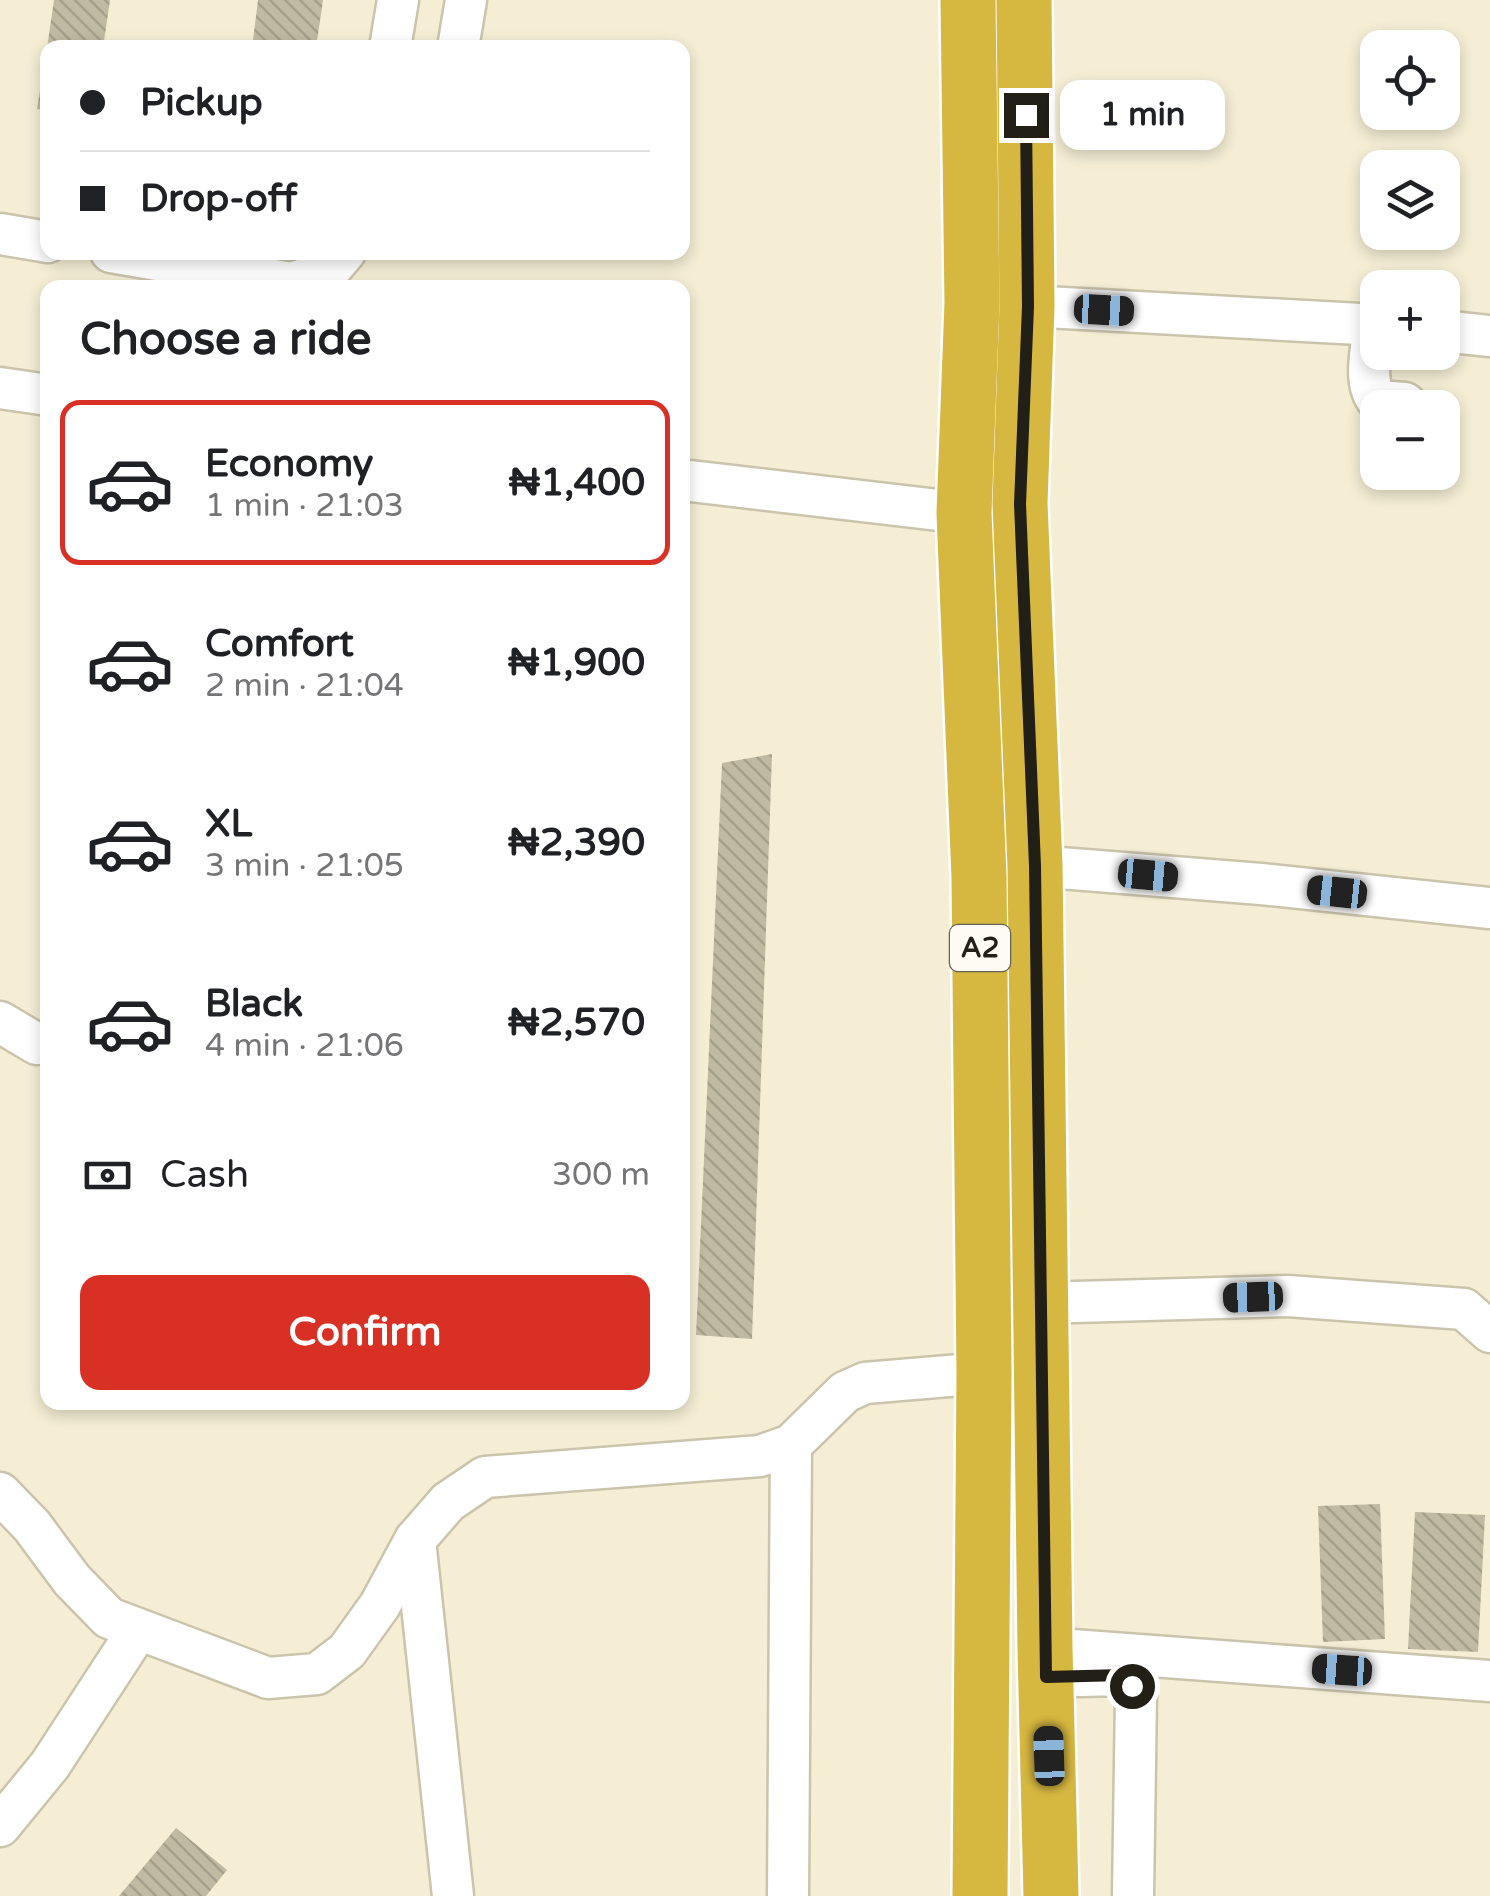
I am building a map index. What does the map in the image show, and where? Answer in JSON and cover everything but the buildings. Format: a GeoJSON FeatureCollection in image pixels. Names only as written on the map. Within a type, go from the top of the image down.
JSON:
{"type":"FeatureCollection","features":[{"type":"Feature","properties":{"kind":"highway","name":"A2"},"geometry":{"type":"LineString","coordinates":[[968,0],[972,303],[964,513],[979,878],[984,1374],[980,1896]]}},
{"type":"Feature","properties":{"kind":"highway","name":"A2"},"geometry":{"type":"LineString","coordinates":[[1024,0],[1028,306],[1020,504],[1035,866],[1039,1303],[1052,1896]]}},
{"type":"Feature","properties":{"kind":"street"},"geometry":{"type":"LineString","coordinates":[[391,40],[398,0]]}},
{"type":"Feature","properties":{"kind":"street"},"geometry":{"type":"LineString","coordinates":[[459,40],[466,0]]}},
{"type":"Feature","properties":{"kind":"street"},"geometry":{"type":"LineString","coordinates":[[0,234],[40,241]]}},
{"type":"Feature","properties":{"kind":"street"},"geometry":{"type":"LineString","coordinates":[[156,260],[268,280]]}},
{"type":"Feature","properties":{"kind":"street"},"geometry":{"type":"LineString","coordinates":[[303,280],[328,272],[339,260]]}},
{"type":"Feature","properties":{"kind":"street"},"geometry":{"type":"LineString","coordinates":[[1028,306],[1360,324]]}},
{"type":"Feature","properties":{"kind":"street"},"geometry":{"type":"LineString","coordinates":[[1460,333],[1490,336]]}},
{"type":"Feature","properties":{"kind":"street"},"geometry":{"type":"LineString","coordinates":[[0,388],[40,393]]}},
{"type":"Feature","properties":{"kind":"street"},"geometry":{"type":"LineString","coordinates":[[690,481],[964,513]]}},
{"type":"Feature","properties":{"kind":"street"},"geometry":{"type":"LineString","coordinates":[[1035,866],[1490,908]]}},
{"type":"Feature","properties":{"kind":"street"},"geometry":{"type":"LineString","coordinates":[[0,1022],[36,1044]]}},
{"type":"Feature","properties":{"kind":"street"},"geometry":{"type":"LineString","coordinates":[[1039,1303],[1288,1296],[1464,1310],[1490,1332]]}},
{"type":"Feature","properties":{"kind":"street"},"geometry":{"type":"LineString","coordinates":[[0,1492],[32,1526],[72,1580],[109,1618],[268,1678],[317,1674],[348,1651],[380,1605],[415,1540],[448,1502],[485,1477],[760,1456],[792,1445],[845,1392],[865,1383],[984,1374]]}},
{"type":"Feature","properties":{"kind":"street"},"geometry":{"type":"LineString","coordinates":[[788,1896],[792,1445]]}},
{"type":"Feature","properties":{"kind":"street"},"geometry":{"type":"LineString","coordinates":[[415,1540],[453,1896]]}},
{"type":"Feature","properties":{"kind":"street"},"geometry":{"type":"LineString","coordinates":[[0,1826],[50,1766],[138,1630]]}},
{"type":"Feature","properties":{"kind":"street"},"geometry":{"type":"LineString","coordinates":[[1046,1662],[1123,1675],[1136,1696],[1132,1896]]}},
{"type":"Feature","properties":{"kind":"street"},"geometry":{"type":"LineString","coordinates":[[1046,1662],[1490,1681]]}},
{"type":"Feature","properties":{"kind":"route"},"geometry":{"type":"LineString","coordinates":[[1026,115],[1028,306],[1020,504],[1035,866],[1046,1677],[1123,1675],[1132,1686]]}}]}
